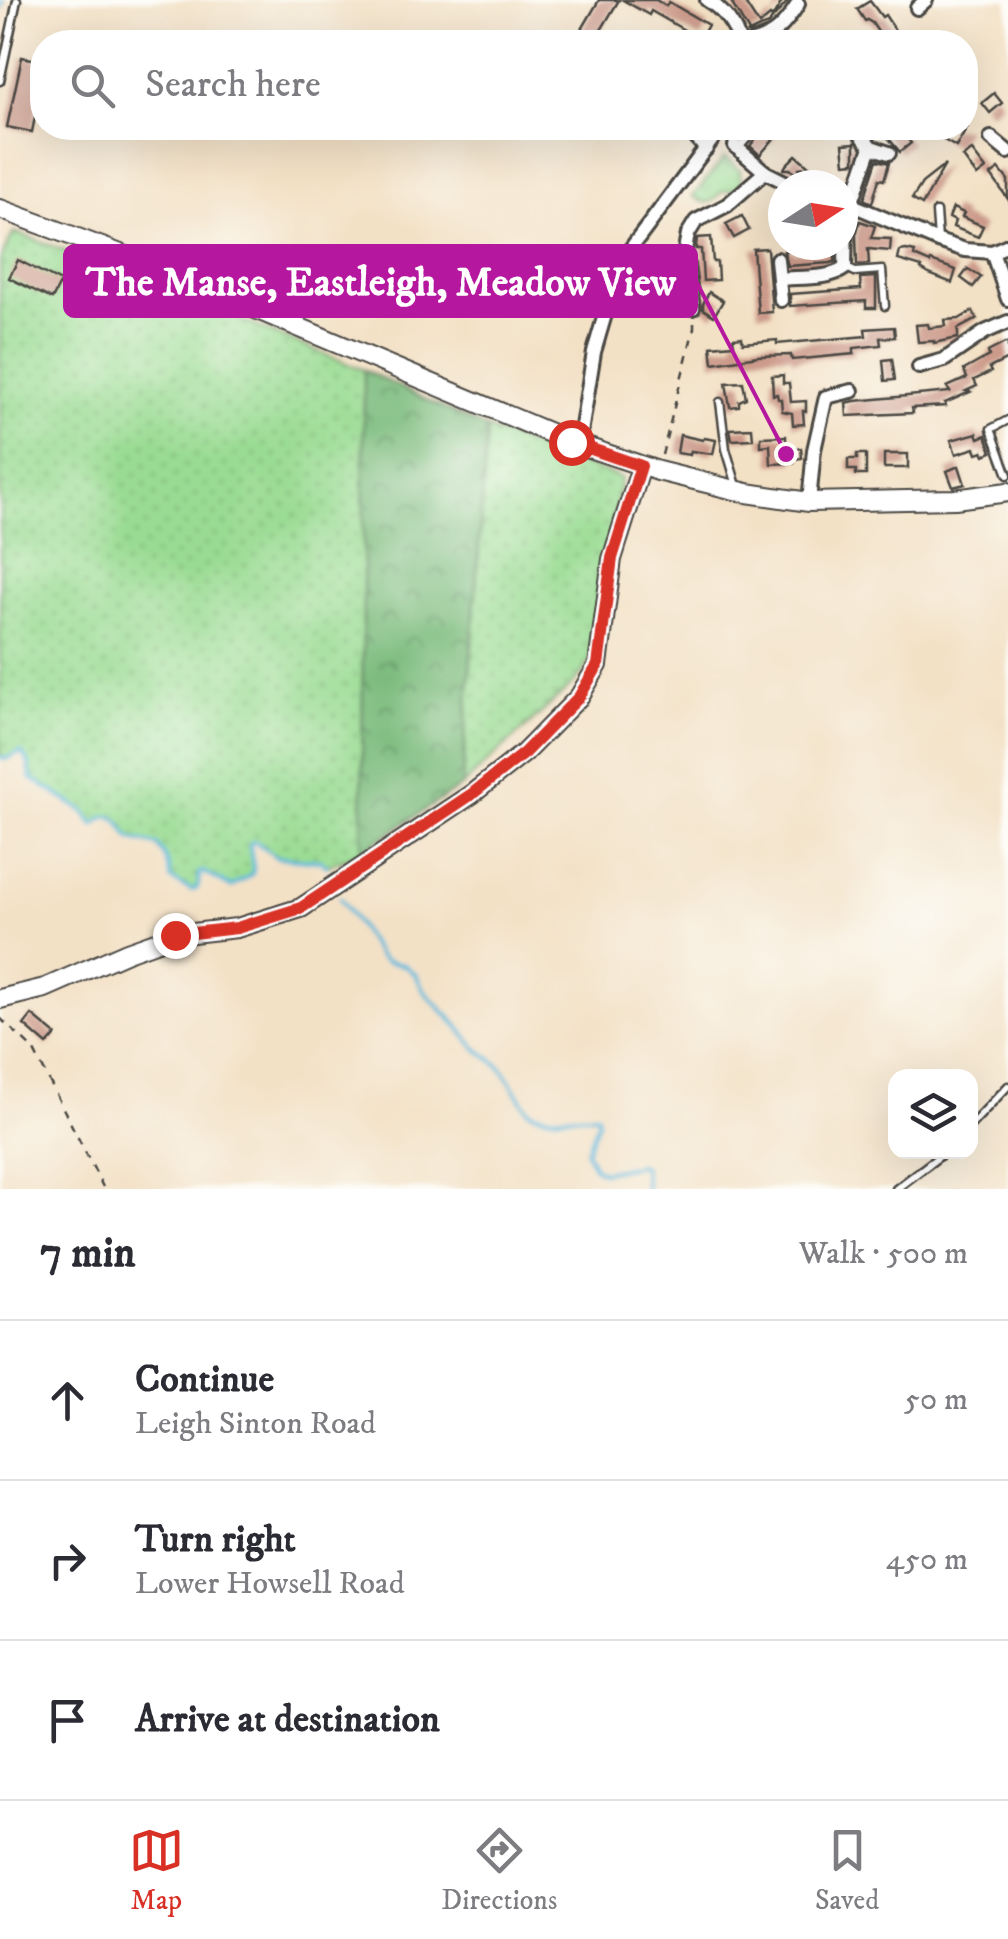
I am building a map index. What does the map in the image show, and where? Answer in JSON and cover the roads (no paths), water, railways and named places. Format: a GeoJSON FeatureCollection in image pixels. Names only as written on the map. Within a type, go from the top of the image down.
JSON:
{"type":"FeatureCollection","features":[{"type":"Feature","properties":{"kind":"main road"},"geometry":{"type":"LineString","coordinates":[[0,210],[158,268],[579,445],[650,469],[809,502],[955,499],[1008,492]]}},
{"type":"Feature","properties":{"kind":"main road"},"geometry":{"type":"LineString","coordinates":[[0,999],[45,988],[175,935],[237,928],[301,908],[472,794],[524,753],[579,697],[598,665],[612,558],[650,469]]}},
{"type":"Feature","properties":{"kind":"street"},"geometry":{"type":"LineString","coordinates":[[707,0],[736,30]]}},
{"type":"Feature","properties":{"kind":"street"},"geometry":{"type":"LineString","coordinates":[[778,30],[798,4]]}},
{"type":"Feature","properties":{"kind":"street"},"geometry":{"type":"LineString","coordinates":[[991,138],[1008,152]]}},
{"type":"Feature","properties":{"kind":"street"},"geometry":{"type":"LineString","coordinates":[[697,140],[706,150]]}},
{"type":"Feature","properties":{"kind":"street"},"geometry":{"type":"LineString","coordinates":[[579,445],[594,352],[620,263],[713,140]]}},
{"type":"Feature","properties":{"kind":"street"},"geometry":{"type":"LineString","coordinates":[[866,140],[888,152]]}},
{"type":"Feature","properties":{"kind":"street"},"geometry":{"type":"LineString","coordinates":[[858,176],[871,146]]}},
{"type":"Feature","properties":{"kind":"street"},"geometry":{"type":"LineString","coordinates":[[737,147],[768,174]]}},
{"type":"Feature","properties":{"kind":"street"},"geometry":{"type":"LineString","coordinates":[[693,308],[685,250],[688,234],[696,221],[727,206],[764,172]]}},
{"type":"Feature","properties":{"kind":"street"},"geometry":{"type":"LineString","coordinates":[[858,207],[965,250],[992,252],[1008,245]]}},
{"type":"Feature","properties":{"kind":"street"},"geometry":{"type":"LineString","coordinates":[[992,252],[1008,299]]}},
{"type":"Feature","properties":{"kind":"street"},"geometry":{"type":"LineString","coordinates":[[777,260],[781,300]]}},
{"type":"Feature","properties":{"kind":"street"},"geometry":{"type":"LineString","coordinates":[[779,279],[839,272],[846,268],[846,260]]}},
{"type":"Feature","properties":{"kind":"street"},"geometry":{"type":"LineString","coordinates":[[919,368],[944,360],[984,332],[1008,322]]}},
{"type":"Feature","properties":{"kind":"street"},"geometry":{"type":"LineString","coordinates":[[809,502],[814,450],[826,397],[852,392]]}},
{"type":"Feature","properties":{"kind":"lane"},"geometry":{"type":"LineString","coordinates":[[0,80],[17,0]]}},
{"type":"Feature","properties":{"kind":"lane"},"geometry":{"type":"LineString","coordinates":[[737,147],[744,140]]}},
{"type":"Feature","properties":{"kind":"lane"},"geometry":{"type":"LineString","coordinates":[[936,212],[938,241]]}},
{"type":"Feature","properties":{"kind":"lane"},"geometry":{"type":"LineString","coordinates":[[846,268],[856,272],[882,270],[885,306]]}},
{"type":"Feature","properties":{"kind":"lane"},"geometry":{"type":"LineString","coordinates":[[720,402],[726,449],[738,490]]}},
{"type":"Feature","properties":{"kind":"lane"},"geometry":{"type":"LineString","coordinates":[[1008,420],[991,428],[1008,475]]}},
{"type":"Feature","properties":{"kind":"lane"},"geometry":{"type":"LineString","coordinates":[[978,1118],[1008,1086]]}},
{"type":"Feature","properties":{"kind":"lane"},"geometry":{"type":"LineString","coordinates":[[896,1189],[935,1159]]}},
{"type":"Feature","properties":{"kind":"waterway"},"geometry":{"type":"LineString","coordinates":[[0,9],[3,0]]}},
{"type":"Feature","properties":{"kind":"waterway"},"geometry":{"type":"LineString","coordinates":[[0,757],[6,759],[21,752],[28,761],[31,778],[85,812],[94,825],[110,817],[131,839],[157,845],[166,858],[171,879],[191,890],[199,884],[199,873],[231,887],[251,875],[252,842],[276,857],[321,861],[327,866]]}},
{"type":"Feature","properties":{"kind":"waterway"},"geometry":{"type":"LineString","coordinates":[[340,898],[378,955],[385,961],[404,965],[416,975],[424,991],[475,1047],[501,1067],[528,1110],[553,1116],[597,1115],[598,1122],[586,1151],[594,1167],[602,1172],[639,1165],[643,1167],[646,1189]]}},
{"type":"Feature","properties":{"kind":"place","name":"The Manse, Eastleigh, Meadow View"},"geometry":{"type":"Point","coordinates":[786,454]}}]}
